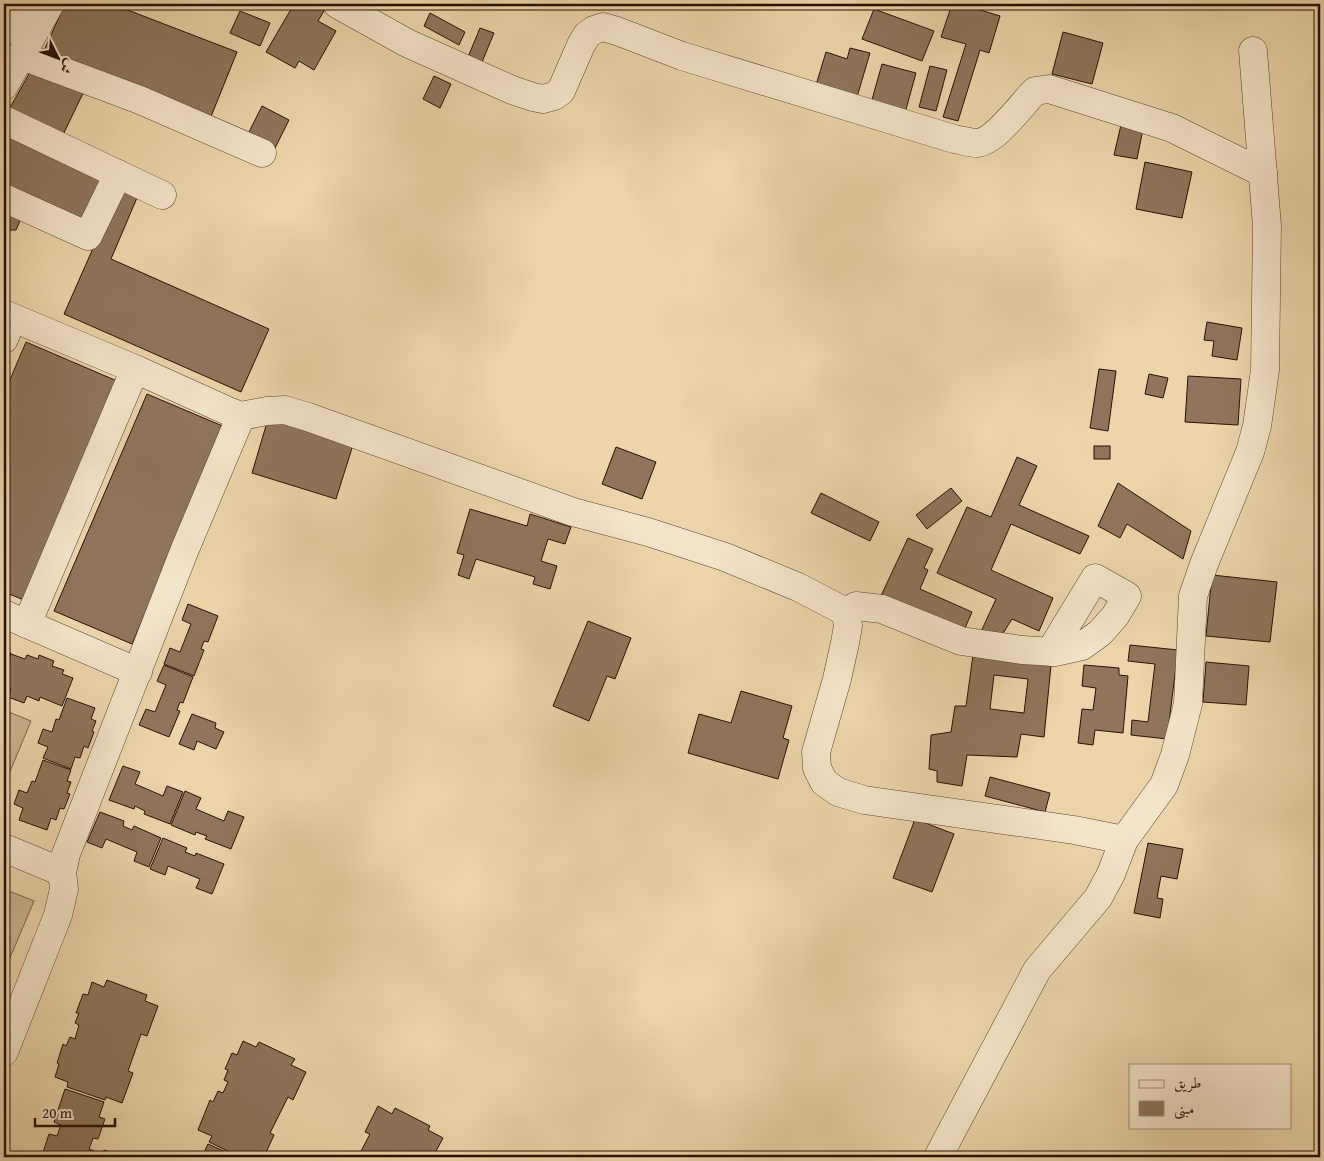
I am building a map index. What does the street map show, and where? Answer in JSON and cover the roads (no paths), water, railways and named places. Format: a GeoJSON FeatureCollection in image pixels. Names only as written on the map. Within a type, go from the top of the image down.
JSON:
{"type":"FeatureCollection","features":[{"type":"Feature","properties":{"kind":"street"},"geometry":{"type":"LineString","coordinates":[[4,32],[22,4]]}},
{"type":"Feature","properties":{"kind":"street"},"geometry":{"type":"LineString","coordinates":[[4,86],[50,4]]}},
{"type":"Feature","properties":{"kind":"street"},"geometry":{"type":"LineString","coordinates":[[337,4],[407,43],[512,90],[543,99],[554,96],[561,91],[581,45],[594,30],[603,27],[617,30],[682,56],[954,139],[978,143],[989,139],[999,132],[1035,91],[1049,88],[1172,128],[1263,173]]}},
{"type":"Feature","properties":{"kind":"street"},"geometry":{"type":"LineString","coordinates":[[938,1157],[1037,970],[1098,898],[1111,874],[1124,840],[1164,785],[1176,755],[1188,704],[1193,596],[1204,564],[1250,452],[1257,426],[1265,370],[1267,226],[1253,51]]}},
{"type":"Feature","properties":{"kind":"street"},"geometry":{"type":"LineString","coordinates":[[22,56],[140,100],[262,153]]}},
{"type":"Feature","properties":{"kind":"street"},"geometry":{"type":"LineString","coordinates":[[4,120],[162,195]]}},
{"type":"Feature","properties":{"kind":"street"},"geometry":{"type":"LineString","coordinates":[[4,198],[88,236],[118,174]]}},
{"type":"Feature","properties":{"kind":"street"},"geometry":{"type":"LineString","coordinates":[[7,324],[135,369],[241,416],[267,410],[286,410],[573,512],[648,532],[725,557],[798,587],[846,612]]}},
{"type":"Feature","properties":{"kind":"street"},"geometry":{"type":"LineString","coordinates":[[135,369],[16,619],[138,672]]}},
{"type":"Feature","properties":{"kind":"street"},"geometry":{"type":"LineString","coordinates":[[4,1052],[58,915],[64,889],[62,872],[66,854],[185,549],[241,416]]}},
{"type":"Feature","properties":{"kind":"street"},"geometry":{"type":"LineString","coordinates":[[846,612],[856,606],[882,609],[961,641],[1050,652]]}},
{"type":"Feature","properties":{"kind":"street"},"geometry":{"type":"LineString","coordinates":[[846,612],[848,626],[845,643],[837,679],[816,752],[817,768],[824,782],[838,792],[864,800],[1074,830],[1124,840]]}},
{"type":"Feature","properties":{"kind":"street"},"geometry":{"type":"LineString","coordinates":[[4,848],[62,872]]}}]}
